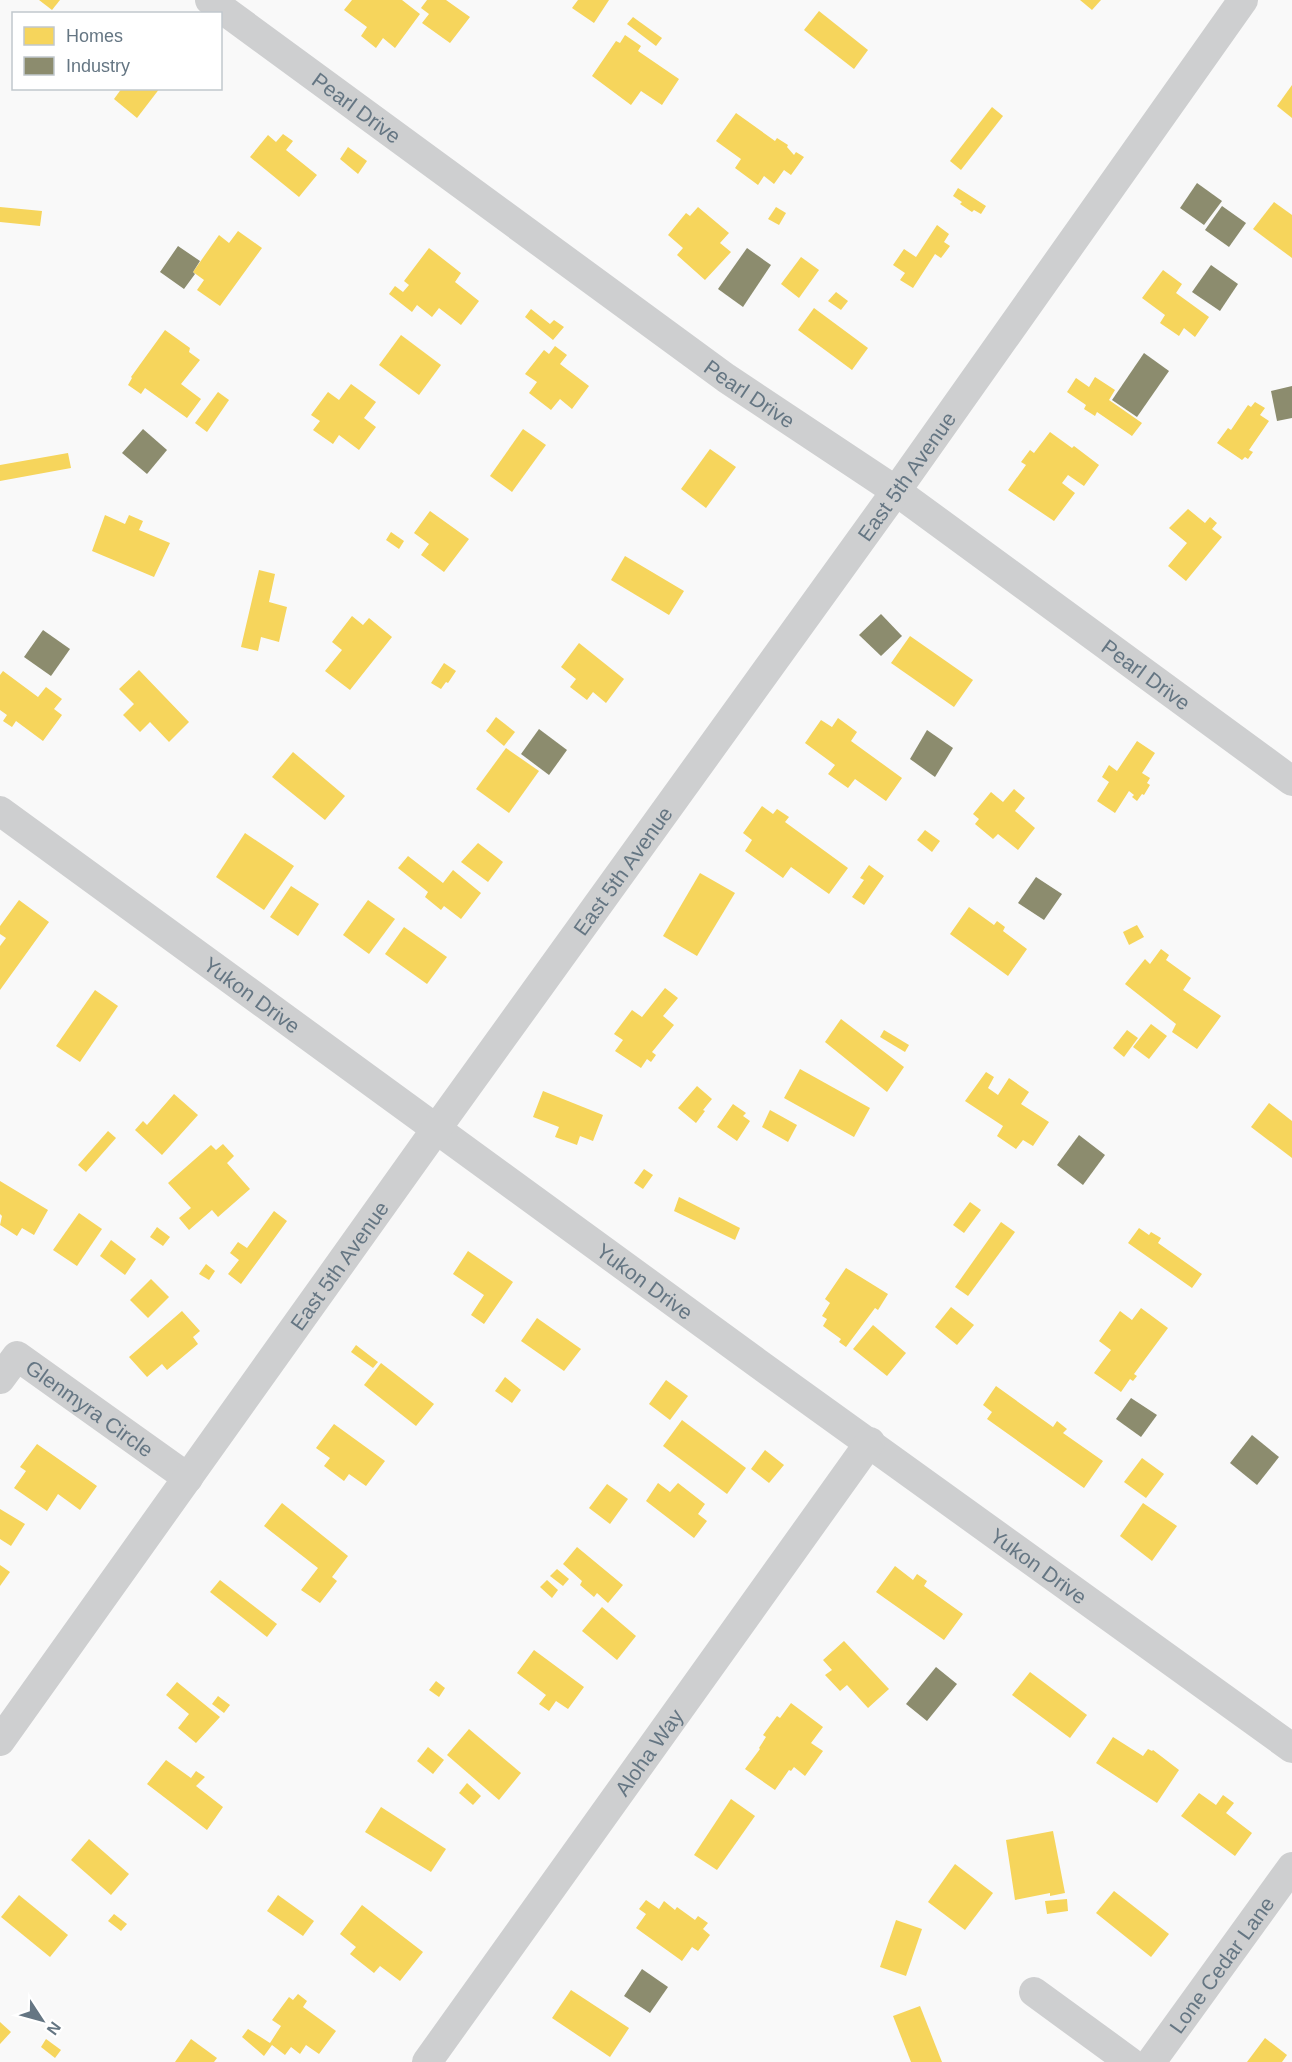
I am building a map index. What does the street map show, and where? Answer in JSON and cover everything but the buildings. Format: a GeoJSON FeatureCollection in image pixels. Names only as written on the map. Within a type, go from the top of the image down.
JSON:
{"type":"FeatureCollection","features":[{"type":"Feature","properties":{"kind":"street","name":"Pearl Drive"},"geometry":{"type":"LineString","coordinates":[[210,0],[726,378],[896,491],[1292,781]]}},
{"type":"Feature","properties":{"kind":"street","name":"East 5th Avenue"},"geometry":{"type":"LineString","coordinates":[[0,1741],[437,1128],[896,491],[1243,0]]}},
{"type":"Feature","properties":{"kind":"street","name":"Yukon Drive"},"geometry":{"type":"LineString","coordinates":[[0,812],[756,1362],[1292,1748]]}},
{"type":"Feature","properties":{"kind":"street","name":"Glenmyra Circle"},"geometry":{"type":"LineString","coordinates":[[0,1379],[16,1356],[188,1478]]}},
{"type":"Feature","properties":{"kind":"street","name":"Aloha Way"},"geometry":{"type":"LineString","coordinates":[[427,2062],[870,1442]]}},
{"type":"Feature","properties":{"kind":"street","name":"Lone Cedar Lane"},"geometry":{"type":"LineString","coordinates":[[1150,2062],[1292,1867]]}},
{"type":"Feature","properties":{"kind":"street"},"geometry":{"type":"LineString","coordinates":[[1034,1992],[1131,2062]]}}]}
